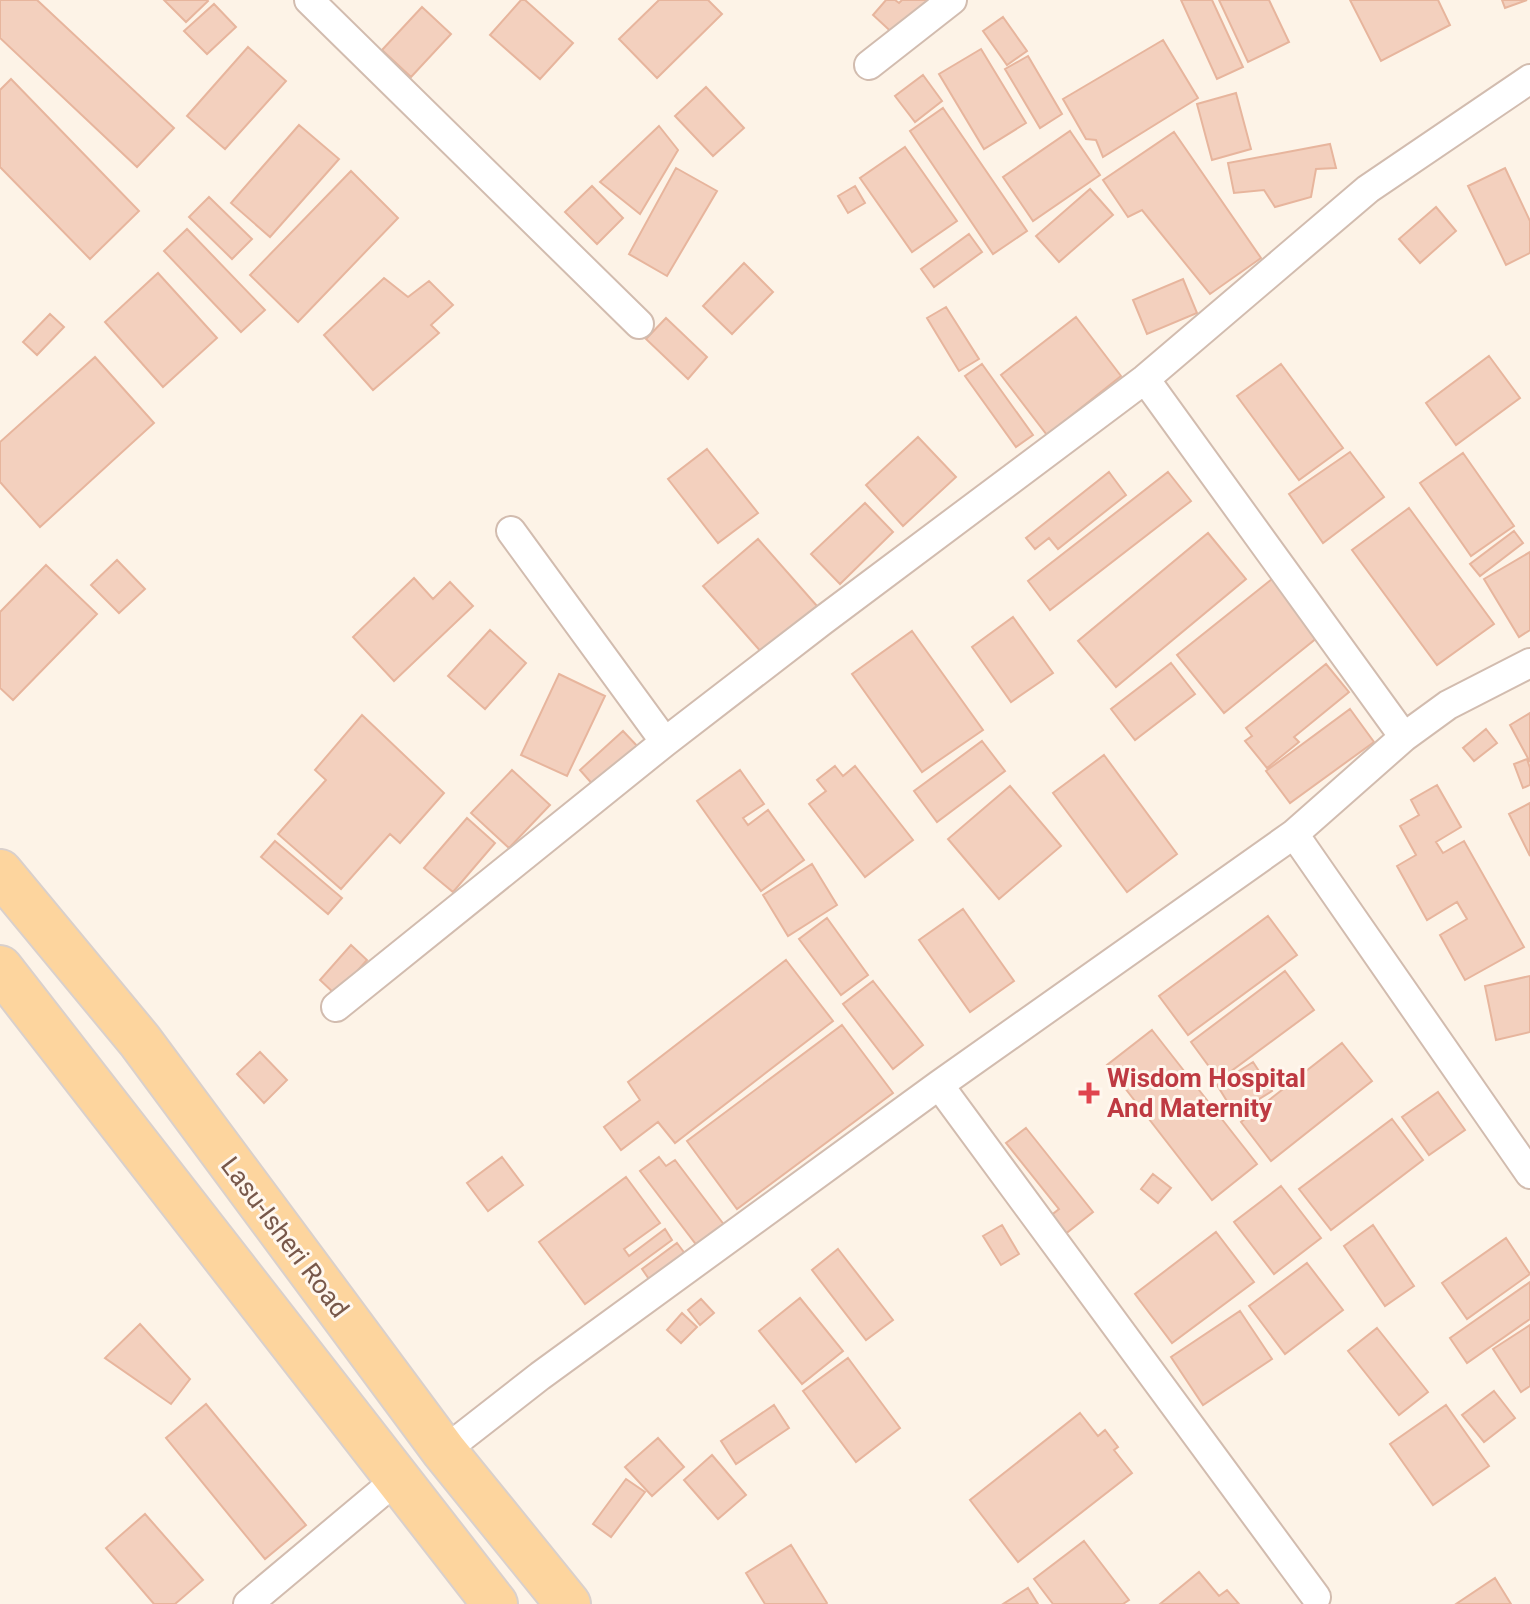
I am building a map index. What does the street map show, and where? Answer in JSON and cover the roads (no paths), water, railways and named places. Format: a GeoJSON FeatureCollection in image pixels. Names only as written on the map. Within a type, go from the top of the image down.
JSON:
{"type":"FeatureCollection","features":[{"type":"Feature","properties":{"kind":"main road","name":"Lasu-Isheri Road"},"geometry":{"type":"LineString","coordinates":[[0,872],[140,1041],[444,1451],[568,1604]]}},
{"type":"Feature","properties":{"kind":"main road"},"geometry":{"type":"LineString","coordinates":[[0,968],[495,1604]]}},
{"type":"Feature","properties":{"kind":"street"},"geometry":{"type":"LineString","coordinates":[[869,65],[952,0]]}},
{"type":"Feature","properties":{"kind":"street"},"geometry":{"type":"LineString","coordinates":[[322,4],[639,324]]}},
{"type":"Feature","properties":{"kind":"street"},"geometry":{"type":"LineString","coordinates":[[336,1007],[665,742],[1145,379],[1368,189],[1530,79]]}},
{"type":"Feature","properties":{"kind":"street"},"geometry":{"type":"LineString","coordinates":[[1145,379],[1404,737]]}},
{"type":"Feature","properties":{"kind":"street"},"geometry":{"type":"LineString","coordinates":[[511,531],[665,742]]}},
{"type":"Feature","properties":{"kind":"street"},"geometry":{"type":"LineString","coordinates":[[444,1451],[540,1376],[939,1085],[1294,834],[1404,737],[1448,705],[1530,663]]}},
{"type":"Feature","properties":{"kind":"street"},"geometry":{"type":"LineString","coordinates":[[1294,834],[1530,1174]]}},
{"type":"Feature","properties":{"kind":"street"},"geometry":{"type":"LineString","coordinates":[[939,1085],[1316,1597]]}},
{"type":"Feature","properties":{"kind":"street"},"geometry":{"type":"LineString","coordinates":[[248,1604],[396,1480]]}},
{"type":"Feature","properties":{"kind":"place","name":"Wisdom Hospital And Maternity"},"geometry":{"type":"Point","coordinates":[1089,1093]}}]}
